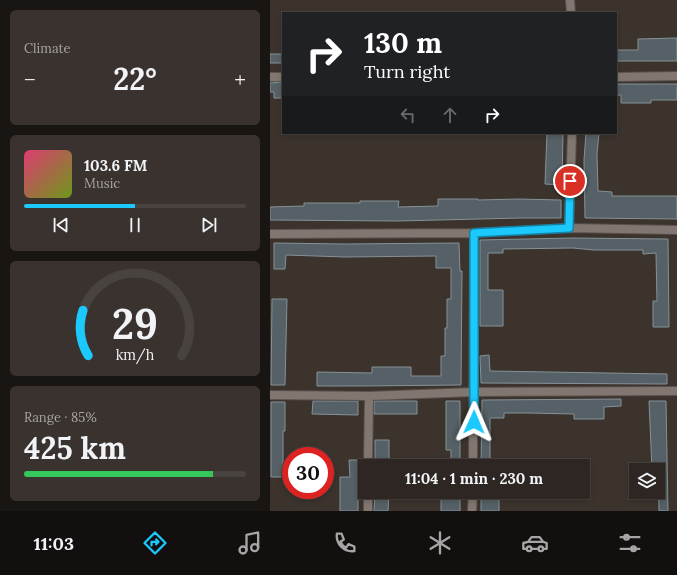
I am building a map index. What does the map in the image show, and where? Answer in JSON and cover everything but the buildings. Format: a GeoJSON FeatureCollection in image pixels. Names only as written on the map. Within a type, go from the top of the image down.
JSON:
{"type":"FeatureCollection","features":[{"type":"Feature","properties":{"kind":"street"},"geometry":{"type":"LineString","coordinates":[[570,0],[571,12]]}},
{"type":"Feature","properties":{"kind":"street"},"geometry":{"type":"LineString","coordinates":[[617,77],[677,76]]}},
{"type":"Feature","properties":{"kind":"street"},"geometry":{"type":"LineString","coordinates":[[270,77],[282,77]]}},
{"type":"Feature","properties":{"kind":"street"},"geometry":{"type":"LineString","coordinates":[[569,228],[572,134]]}},
{"type":"Feature","properties":{"kind":"street"},"geometry":{"type":"LineString","coordinates":[[270,234],[474,233],[569,228],[677,230]]}},
{"type":"Feature","properties":{"kind":"street"},"geometry":{"type":"LineString","coordinates":[[473,459],[474,233]]}},
{"type":"Feature","properties":{"kind":"street"},"geometry":{"type":"LineString","coordinates":[[270,395],[369,396],[474,392],[677,391]]}},
{"type":"Feature","properties":{"kind":"street"},"geometry":{"type":"LineString","coordinates":[[368,459],[369,396]]}},
{"type":"Feature","properties":{"kind":"street"},"geometry":{"type":"LineString","coordinates":[[368,499],[368,511]]}},
{"type":"Feature","properties":{"kind":"street"},"geometry":{"type":"LineString","coordinates":[[472,511],[473,499]]}},
{"type":"Feature","properties":{"kind":"route"},"geometry":{"type":"LineString","coordinates":[[474,422],[474,233],[569,228],[570,181]]}}]}
